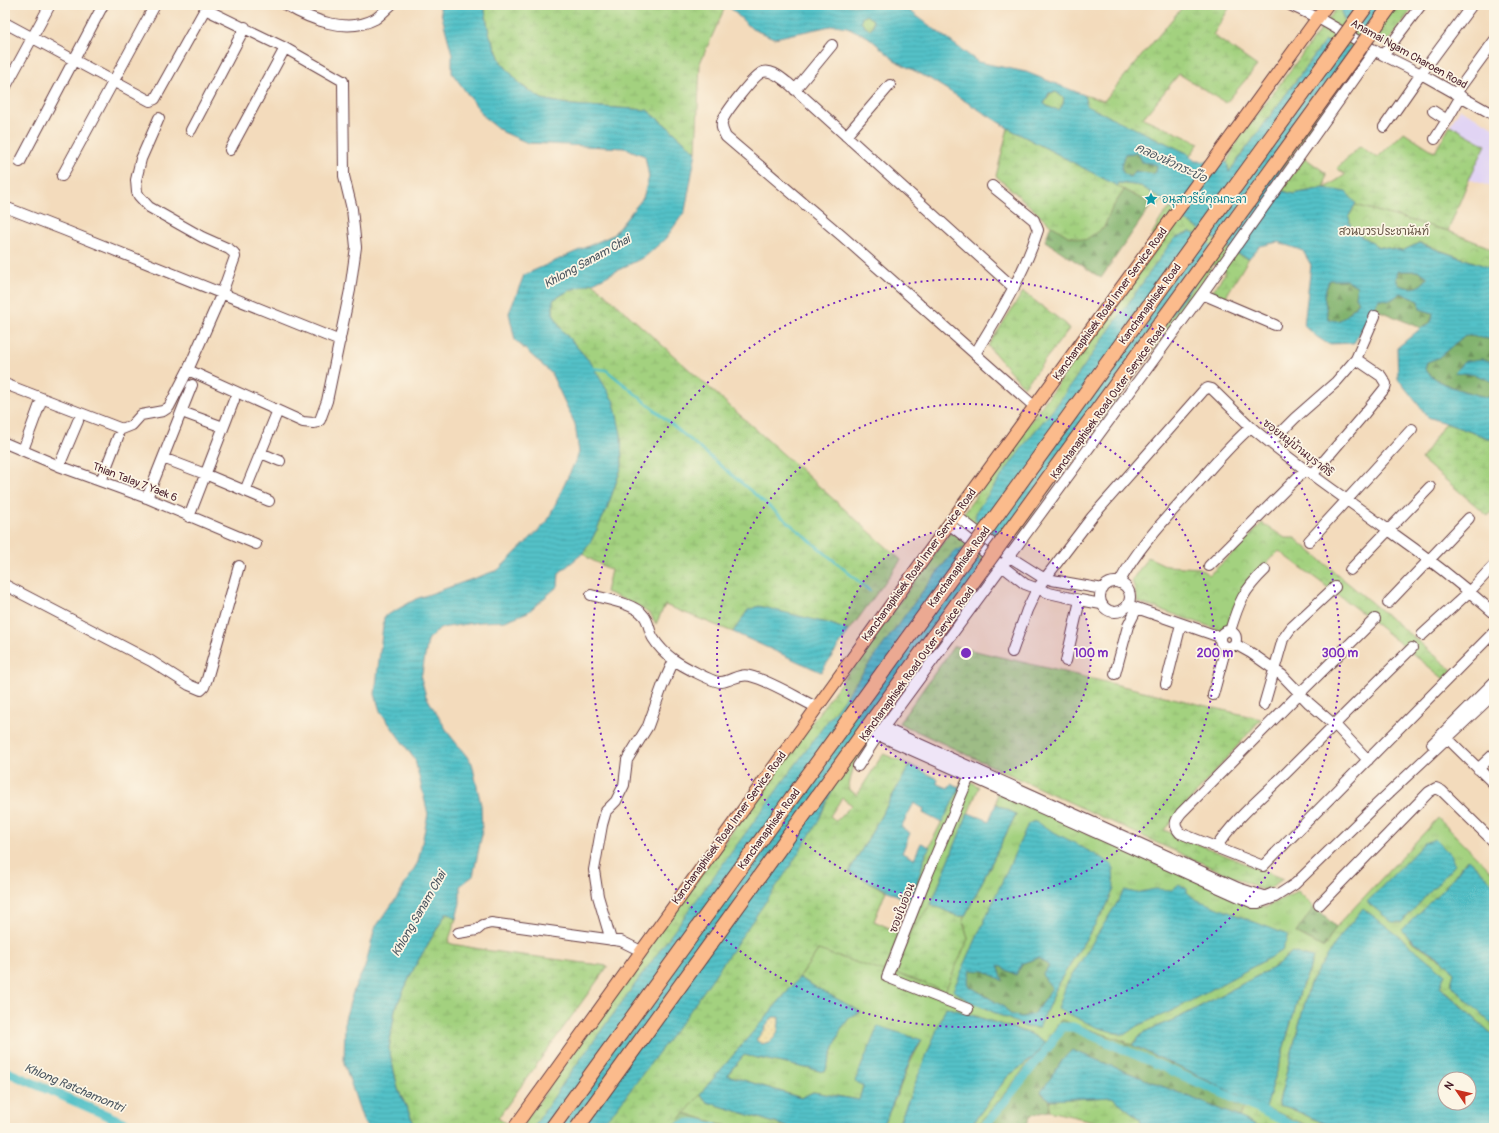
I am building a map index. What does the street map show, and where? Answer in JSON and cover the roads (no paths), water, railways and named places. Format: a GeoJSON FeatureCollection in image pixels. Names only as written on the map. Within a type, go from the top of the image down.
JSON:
{"type":"FeatureCollection","features":[{"type":"Feature","properties":{"kind":"highway","name":"Kanchanaphisek Road"},"geometry":{"type":"LineString","coordinates":[[552,1128],[1367,5]]}},
{"type":"Feature","properties":{"kind":"highway","name":"Kanchanaphisek Road"},"geometry":{"type":"LineString","coordinates":[[577,1128],[1391,5]]}},
{"type":"Feature","properties":{"kind":"main road","name":"Kanchanaphisek Road Inner Service Road"},"geometry":{"type":"LineString","coordinates":[[514,1127],[816,707],[1327,5]]}},
{"type":"Feature","properties":{"kind":"street"},"geometry":{"type":"LineString","coordinates":[[5,88],[50,5]]}},
{"type":"Feature","properties":{"kind":"street"},"geometry":{"type":"LineString","coordinates":[[20,162],[103,5]]}},
{"type":"Feature","properties":{"kind":"street"},"geometry":{"type":"LineString","coordinates":[[62,176],[154,5]]}},
{"type":"Feature","properties":{"kind":"street"},"geometry":{"type":"LineString","coordinates":[[286,5],[318,20],[340,26],[359,24],[375,19],[391,5]]}},
{"type":"Feature","properties":{"kind":"street","name":"Anamai Ngam Charoen Road"},"geometry":{"type":"LineString","coordinates":[[1290,5],[1318,18],[1379,53],[1458,95],[1492,110]]}},
{"type":"Feature","properties":{"kind":"street","name":"Kanchanaphisek Road Outer Service Road"},"geometry":{"type":"LineString","coordinates":[[858,766],[881,732],[1202,294],[1277,188],[1379,53],[1421,5]]}},
{"type":"Feature","properties":{"kind":"street"},"geometry":{"type":"LineString","coordinates":[[1384,127],[1472,5]]}},
{"type":"Feature","properties":{"kind":"street"},"geometry":{"type":"LineString","coordinates":[[5,23],[152,102],[158,95],[206,10],[209,10],[285,48],[341,80],[344,84],[344,176],[352,209],[356,247],[350,290],[340,341],[320,420],[313,423],[303,422],[188,370]]}},
{"type":"Feature","properties":{"kind":"street"},"geometry":{"type":"LineString","coordinates":[[191,130],[245,28]]}},
{"type":"Feature","properties":{"kind":"street"},"geometry":{"type":"LineString","coordinates":[[1436,139],[1447,120],[1458,95],[1494,41]]}},
{"type":"Feature","properties":{"kind":"street"},"geometry":{"type":"LineString","coordinates":[[795,90],[832,45]]}},
{"type":"Feature","properties":{"kind":"street"},"geometry":{"type":"LineString","coordinates":[[230,150],[285,48]]}},
{"type":"Feature","properties":{"kind":"street"},"geometry":{"type":"LineString","coordinates":[[1014,288],[788,83],[770,72],[763,72],[756,76],[722,120],[722,128],[726,137],[1035,407]]}},
{"type":"Feature","properties":{"kind":"street"},"geometry":{"type":"LineString","coordinates":[[846,136],[890,85]]}},
{"type":"Feature","properties":{"kind":"street"},"geometry":{"type":"LineString","coordinates":[[1433,111],[1447,120]]}},
{"type":"Feature","properties":{"kind":"street"},"geometry":{"type":"LineString","coordinates":[[5,384],[124,429],[132,425],[141,415],[166,410],[169,407],[188,370],[222,293],[235,257],[234,253],[229,249],[202,237],[149,207],[139,196],[137,192],[136,180],[141,159],[159,118]]}},
{"type":"Feature","properties":{"kind":"street"},"geometry":{"type":"LineString","coordinates":[[975,354],[1014,288],[1032,248],[1038,230],[1034,220],[992,186]]}},
{"type":"Feature","properties":{"kind":"street"},"geometry":{"type":"LineString","coordinates":[[5,208],[340,341]]}},
{"type":"Feature","properties":{"kind":"street"},"geometry":{"type":"LineString","coordinates":[[1202,294],[1275,325]]}},
{"type":"Feature","properties":{"kind":"street"},"geometry":{"type":"LineString","coordinates":[[1270,443],[1294,418],[1336,382],[1356,359],[1375,316]]}},
{"type":"Feature","properties":{"kind":"street"},"geometry":{"type":"LineString","coordinates":[[1209,566],[1308,472],[1365,413],[1385,388],[1386,384],[1381,376],[1356,359]]}},
{"type":"Feature","properties":{"kind":"street"},"geometry":{"type":"LineString","coordinates":[[147,498],[192,385]]}},
{"type":"Feature","properties":{"kind":"street"},"geometry":{"type":"LineString","coordinates":[[1012,652],[1026,610],[1037,589],[1092,517],[1204,390],[1208,388],[1212,390],[1252,426]]}},
{"type":"Feature","properties":{"kind":"street"},"geometry":{"type":"LineString","coordinates":[[189,517],[234,400]]}},
{"type":"Feature","properties":{"kind":"street"},"geometry":{"type":"LineString","coordinates":[[23,450],[40,404]]}},
{"type":"Feature","properties":{"kind":"street"},"geometry":{"type":"LineString","coordinates":[[182,412],[223,427]]}},
{"type":"Feature","properties":{"kind":"street"},"geometry":{"type":"LineString","coordinates":[[246,491],[276,416]]}},
{"type":"Feature","properties":{"kind":"street"},"geometry":{"type":"LineString","coordinates":[[59,466],[78,421]]}},
{"type":"Feature","properties":{"kind":"street","name":"ซอยหมู่บ้านบุราศิริ"},"geometry":{"type":"LineString","coordinates":[[1118,583],[1154,531],[1230,446],[1252,426],[1270,443],[1429,560],[1494,613]]}},
{"type":"Feature","properties":{"kind":"street"},"geometry":{"type":"LineString","coordinates":[[1309,541],[1412,429]]}},
{"type":"Feature","properties":{"kind":"street"},"geometry":{"type":"LineString","coordinates":[[100,481],[118,437]]}},
{"type":"Feature","properties":{"kind":"street","name":"Thian Talay 7 Yaek 6"},"geometry":{"type":"LineString","coordinates":[[5,443],[59,466],[147,498],[256,544]]}},
{"type":"Feature","properties":{"kind":"street"},"geometry":{"type":"LineString","coordinates":[[260,453],[280,461]]}},
{"type":"Feature","properties":{"kind":"street"},"geometry":{"type":"LineString","coordinates":[[163,458],[269,501]]}},
{"type":"Feature","properties":{"kind":"street"},"geometry":{"type":"LineString","coordinates":[[1350,570],[1430,487]]}},
{"type":"Feature","properties":{"kind":"street"},"geometry":{"type":"LineString","coordinates":[[1388,603],[1469,518]]}},
{"type":"Feature","properties":{"kind":"street"},"geometry":{"type":"LineString","coordinates":[[952,520],[1046,579],[1102,589],[1111,583],[1118,583],[1125,587],[1128,591],[1129,601],[1132,607],[1115,674]]}},
{"type":"Feature","properties":{"kind":"street"},"geometry":{"type":"LineString","coordinates":[[952,520],[1025,584],[1037,589],[1101,604],[1108,611],[1113,612],[1132,607],[1220,637]]}},
{"type":"Feature","properties":{"kind":"street"},"geometry":{"type":"LineString","coordinates":[[1422,635],[1469,592],[1494,565]]}},
{"type":"Feature","properties":{"kind":"street"},"geometry":{"type":"LineString","coordinates":[[5,585],[50,607],[151,661],[189,685],[201,690],[204,687],[207,678],[239,566]]}},
{"type":"Feature","properties":{"kind":"street"},"geometry":{"type":"LineString","coordinates":[[1230,631],[1239,602],[1244,592],[1265,570]]}},
{"type":"Feature","properties":{"kind":"street"},"geometry":{"type":"LineString","coordinates":[[1264,705],[1283,639],[1291,628],[1335,587]]}},
{"type":"Feature","properties":{"kind":"street"},"geometry":{"type":"LineString","coordinates":[[1101,604],[1100,599],[1102,589]]}},
{"type":"Feature","properties":{"kind":"street"},"geometry":{"type":"LineString","coordinates":[[591,595],[639,610],[644,616],[654,638],[674,660],[718,682],[728,681],[741,675],[754,677],[816,707]]}},
{"type":"Feature","properties":{"kind":"street"},"geometry":{"type":"LineString","coordinates":[[1066,661],[1080,600]]}},
{"type":"Feature","properties":{"kind":"street"},"geometry":{"type":"LineString","coordinates":[[1375,619],[1176,819],[1175,824],[1180,832],[1263,866],[1494,632]]}},
{"type":"Feature","properties":{"kind":"street"},"geometry":{"type":"LineString","coordinates":[[1166,684],[1181,624]]}},
{"type":"Feature","properties":{"kind":"street"},"geometry":{"type":"LineString","coordinates":[[1213,694],[1230,645],[1236,641],[1235,634],[1230,631],[1223,632],[1220,637],[1221,643],[1230,645],[1251,653],[1282,675],[1334,724],[1368,760]]}},
{"type":"Feature","properties":{"kind":"street"},"geometry":{"type":"LineString","coordinates":[[1216,848],[1222,838],[1242,816],[1412,648]]}},
{"type":"Feature","properties":{"kind":"street"},"geometry":{"type":"LineString","coordinates":[[611,940],[598,896],[594,870],[602,825],[606,811],[616,801],[624,785],[627,760],[648,726],[662,687],[674,660]]}},
{"type":"Feature","properties":{"kind":"street"},"geometry":{"type":"LineString","coordinates":[[1445,736],[1494,682]]}},
{"type":"Feature","properties":{"kind":"street"},"geometry":{"type":"LineString","coordinates":[[881,732],[1072,818],[1238,888],[1254,894],[1266,896],[1300,873],[1445,736],[1494,694]]}},
{"type":"Feature","properties":{"kind":"street"},"geometry":{"type":"LineString","coordinates":[[1445,736],[1494,784]]}},
{"type":"Feature","properties":{"kind":"street"},"geometry":{"type":"LineString","coordinates":[[1478,770],[1494,754]]}},
{"type":"Feature","properties":{"kind":"street","name":"ซอยใบอ่อน"},"geometry":{"type":"LineString","coordinates":[[968,1009],[887,977],[971,772]]}},
{"type":"Feature","properties":{"kind":"street"},"geometry":{"type":"LineString","coordinates":[[1319,905],[1429,792],[1436,788],[1442,791],[1494,842]]}},
{"type":"Feature","properties":{"kind":"street"},"geometry":{"type":"LineString","coordinates":[[458,933],[474,931],[483,925],[491,923],[624,942],[640,951]]}},
{"type":"Feature","properties":{"kind":"water","name":"Khlong Sanam Chai"},"geometry":{"type":"Polygon","coordinates":[[[439,5],[484,5],[489,33],[501,62],[522,86],[542,99],[572,105],[647,110],[696,152],[685,211],[666,238],[646,256],[593,283],[570,290],[553,300],[553,313],[561,329],[591,363],[614,402],[621,434],[622,466],[606,511],[591,541],[583,553],[559,573],[558,586],[528,612],[505,621],[480,622],[440,628],[428,640],[421,678],[426,696],[449,734],[472,763],[481,805],[482,834],[473,876],[460,886],[460,903],[456,919],[447,912],[415,966],[395,1009],[389,1049],[398,1089],[416,1128],[368,1128],[363,1120],[344,1063],[345,1019],[354,989],[365,967],[375,928],[398,896],[418,862],[428,814],[415,760],[380,711],[375,694],[384,617],[416,599],[498,570],[547,522],[579,453],[575,424],[551,373],[515,340],[509,313],[524,275],[613,235],[643,198],[649,177],[645,156],[625,148],[528,143],[503,132],[486,119],[452,73],[452,54],[439,5]]]}},
{"type":"Feature","properties":{"kind":"water","name":"คลองหัวกระบือ"},"geometry":{"type":"Polygon","coordinates":[[[727,5],[902,5],[978,62],[1026,72],[1084,95],[1087,106],[1187,153],[1195,161],[1227,162],[1229,172],[1325,41],[1354,48],[1270,187],[1293,194],[1324,188],[1346,192],[1356,203],[1349,216],[1351,230],[1377,246],[1402,251],[1419,243],[1494,269],[1494,340],[1465,335],[1438,358],[1427,362],[1425,370],[1448,386],[1494,399],[1494,440],[1428,417],[1398,379],[1397,348],[1421,328],[1428,325],[1432,320],[1433,313],[1420,309],[1419,301],[1401,293],[1391,300],[1379,299],[1354,343],[1328,344],[1317,337],[1304,325],[1311,265],[1303,251],[1278,242],[1260,246],[1249,258],[1238,254],[1182,218],[1162,200],[1141,186],[1118,183],[1117,186],[1008,128],[930,79],[896,61],[868,37],[847,27],[835,25],[774,38],[752,29],[727,5]],[[866,15],[862,17],[861,22],[870,30],[873,26],[873,20],[866,15]],[[1056,92],[1049,93],[1044,104],[1059,110],[1063,104],[1064,98],[1056,92]],[[1135,153],[1125,154],[1122,161],[1122,170],[1126,175],[1130,177],[1135,171],[1153,174],[1156,172],[1157,165],[1142,162],[1139,155],[1135,153]],[[1398,271],[1396,279],[1399,285],[1409,288],[1416,287],[1422,284],[1428,277],[1419,271],[1398,271]],[[1329,280],[1324,296],[1328,318],[1337,321],[1349,313],[1358,302],[1355,297],[1357,286],[1346,280],[1329,280]]]}},
{"type":"Feature","properties":{"kind":"water"},"geometry":{"type":"Polygon","coordinates":[[[1347,5],[1395,5],[1371,39],[1344,20],[1341,12],[1347,5]]]}},
{"type":"Feature","properties":{"kind":"water"},"geometry":{"type":"Polygon","coordinates":[[[1190,232],[1204,238],[1219,255],[1208,264],[1013,535],[996,535],[980,526],[975,519],[977,510],[1030,437],[1056,406],[1167,248],[1174,239],[1190,232]]]}},
{"type":"Feature","properties":{"kind":"water"},"geometry":{"type":"Polygon","coordinates":[[[1482,359],[1494,362],[1494,382],[1476,375],[1454,372],[1465,361],[1482,359]]]}},
{"type":"Feature","properties":{"kind":"water"},"geometry":{"type":"Polygon","coordinates":[[[963,549],[978,559],[990,572],[839,774],[818,822],[787,871],[687,1015],[616,1109],[598,1128],[533,1128],[566,1079],[922,592],[955,550],[963,549]]]}},
{"type":"Feature","properties":{"kind":"water"},"geometry":{"type":"Polygon","coordinates":[[[759,606],[831,624],[849,631],[821,672],[733,632],[748,610],[759,606]]]}},
{"type":"Feature","properties":{"kind":"water"},"geometry":{"type":"Polygon","coordinates":[[[910,765],[938,779],[937,784],[948,788],[951,784],[960,787],[942,823],[923,813],[924,809],[914,803],[901,827],[910,833],[902,853],[914,859],[921,843],[930,847],[926,853],[911,902],[849,872],[910,765]]]}},
{"type":"Feature","properties":{"kind":"water"},"geometry":{"type":"Polygon","coordinates":[[[996,804],[1016,814],[965,916],[957,916],[931,904],[968,813],[989,821],[996,804]]]}},
{"type":"Feature","properties":{"kind":"water"},"geometry":{"type":"Polygon","coordinates":[[[1034,821],[1107,861],[1113,866],[1114,889],[1106,907],[1059,982],[1039,1028],[1026,1027],[967,1000],[953,990],[1028,824],[1034,821]],[[1038,958],[1023,963],[1016,975],[998,965],[1003,981],[985,971],[970,970],[968,980],[969,986],[1004,1007],[1010,1014],[1022,1017],[1034,1014],[1052,988],[1042,975],[1049,966],[1038,958]]]}},
{"type":"Feature","properties":{"kind":"water"},"geometry":{"type":"Polygon","coordinates":[[[1435,839],[1450,854],[1455,865],[1402,922],[1392,922],[1367,902],[1424,843],[1435,839]]]}},
{"type":"Feature","properties":{"kind":"water"},"geometry":{"type":"Polygon","coordinates":[[[1468,859],[1494,884],[1494,1026],[1451,985],[1454,972],[1449,965],[1414,941],[1402,930],[1446,886],[1468,859]]]}},
{"type":"Feature","properties":{"kind":"water"},"geometry":{"type":"Polygon","coordinates":[[[1179,884],[1187,889],[1187,892],[1195,899],[1288,935],[1282,951],[1174,1010],[1137,1026],[1124,1035],[1096,1027],[1058,1009],[1066,985],[1125,890],[1136,893],[1155,889],[1172,890],[1179,884]]]}},
{"type":"Feature","properties":{"kind":"water"},"geometry":{"type":"Polygon","coordinates":[[[1363,908],[1395,933],[1445,974],[1440,987],[1494,1036],[1494,1128],[1334,1128],[1290,1108],[1278,1105],[1310,983],[1338,939],[1363,908]]]}},
{"type":"Feature","properties":{"kind":"water"},"geometry":{"type":"Polygon","coordinates":[[[1292,952],[1313,958],[1308,974],[1302,985],[1266,1108],[1132,1045],[1144,1032],[1180,1017],[1278,965],[1292,952]]]}},
{"type":"Feature","properties":{"kind":"water"},"geometry":{"type":"Polygon","coordinates":[[[799,978],[861,1012],[850,1017],[841,1029],[825,1072],[744,1055],[727,1075],[801,1098],[813,1092],[859,1100],[863,1086],[855,1081],[878,1026],[922,1040],[912,1056],[887,1117],[880,1128],[791,1128],[707,1102],[700,1094],[799,978]],[[773,1017],[756,1040],[762,1044],[771,1041],[774,1038],[778,1031],[779,1017],[773,1017]]]}},
{"type":"Feature","properties":{"kind":"water"},"geometry":{"type":"Polygon","coordinates":[[[946,1007],[1031,1034],[1045,1043],[1032,1059],[1008,1076],[969,1128],[897,1128],[946,1007]]]}},
{"type":"Feature","properties":{"kind":"water"},"geometry":{"type":"Polygon","coordinates":[[[1072,1050],[1263,1128],[1139,1128],[1141,1120],[1112,1097],[1050,1100],[1041,1092],[1064,1058],[1072,1050]]]}},
{"type":"Feature","properties":{"kind":"waterway"},"geometry":{"type":"LineString","coordinates":[[591,368],[606,370],[870,591]]}},
{"type":"Feature","properties":{"kind":"waterway"},"geometry":{"type":"LineString","coordinates":[[983,1128],[1049,1046],[1062,1027],[1073,1027],[1301,1128]]}},
{"type":"Feature","properties":{"kind":"waterway","name":"Khlong Ratchamontri"},"geometry":{"type":"LineString","coordinates":[[5,1071],[134,1127]]}},
{"type":"Feature","properties":{"kind":"waterway"},"geometry":{"type":"LineString","coordinates":[[678,1128],[682,1125],[691,1123],[715,1128]]}},
{"type":"Feature","properties":{"kind":"place","name":"อนุสาวรีย์คุณกะลา"},"geometry":{"type":"Point","coordinates":[1151,199]}},
{"type":"Feature","properties":{"kind":"park label","name":"สวนบวรประชานันท์"},"geometry":{"type":"Point","coordinates":[1384,231]}}]}
